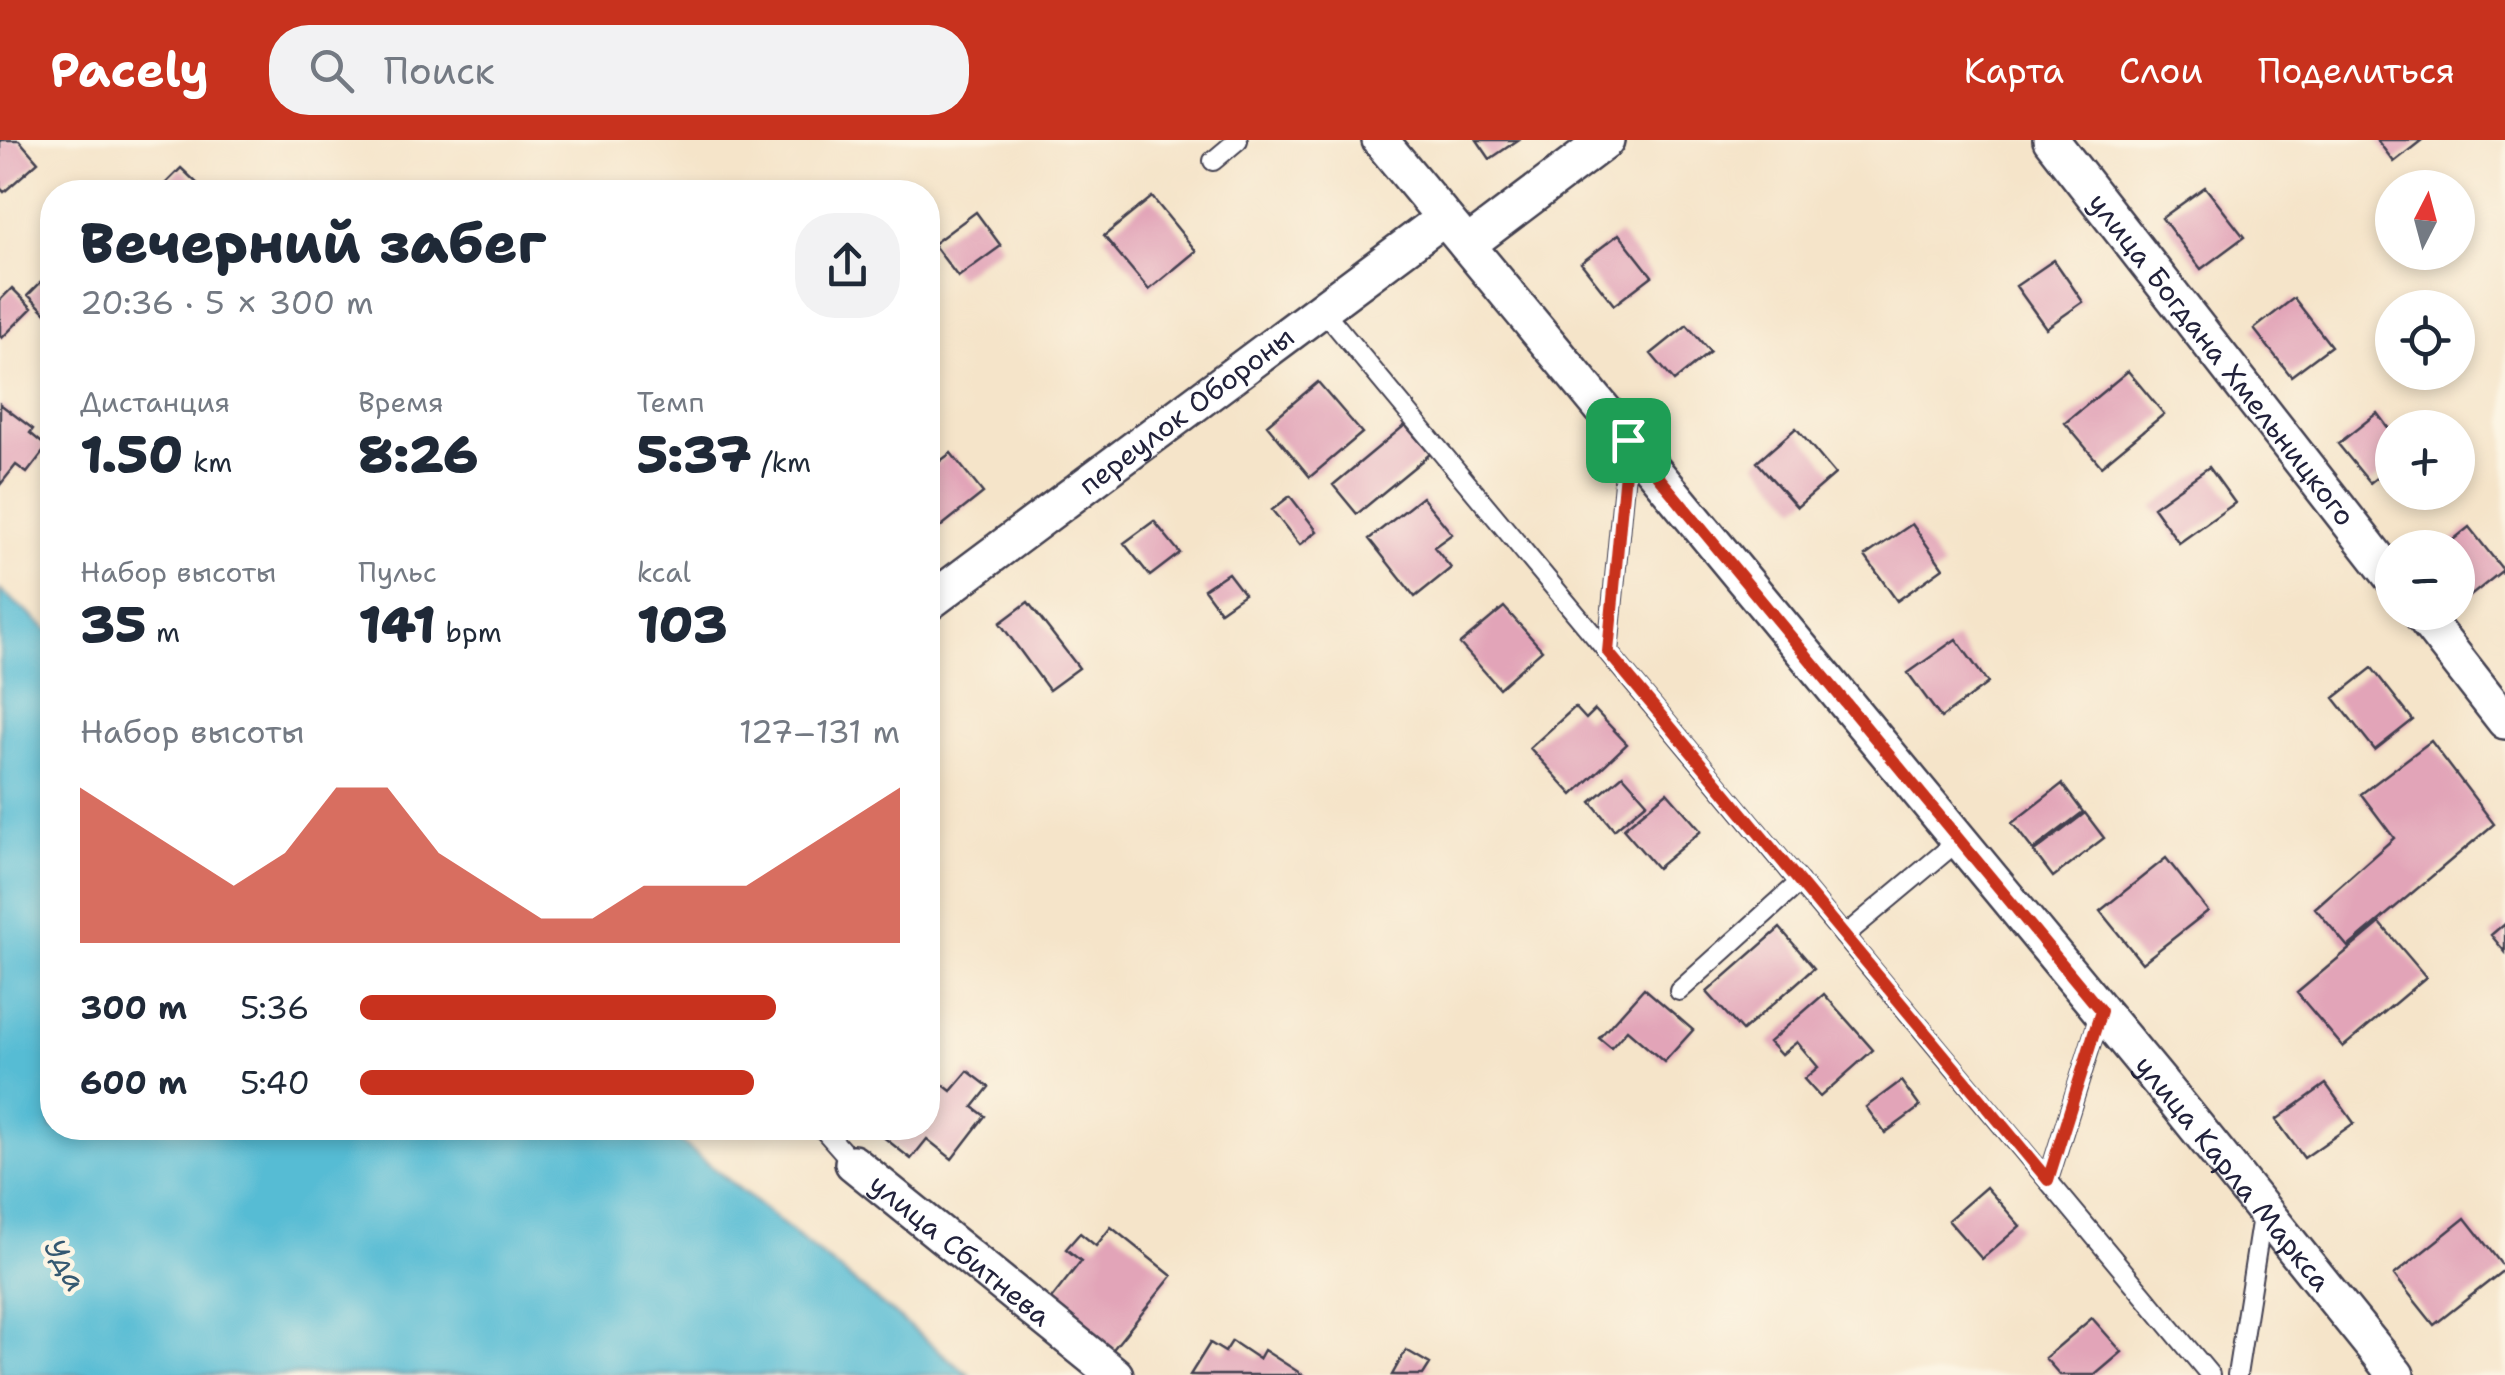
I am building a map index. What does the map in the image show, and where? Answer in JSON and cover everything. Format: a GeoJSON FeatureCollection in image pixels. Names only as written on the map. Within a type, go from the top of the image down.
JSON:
{"type":"FeatureCollection","features":[{"type":"Feature","properties":{"kind":"street","name":"улица Карла Маркса"},"geometry":{"type":"LineString","coordinates":[[1380,140],[2101,1011],[2396,1375]]}},
{"type":"Feature","properties":{"kind":"street"},"geometry":{"type":"LineString","coordinates":[[1467,245],[1606,140]]}},
{"type":"Feature","properties":{"kind":"street","name":"улица Богдана Хмельницкого"},"geometry":{"type":"LineString","coordinates":[[2051,140],[2375,556]]}},
{"type":"Feature","properties":{"kind":"street","name":"переулок Обороны"},"geometry":{"type":"LineString","coordinates":[[940,594],[1444,218]]}},
{"type":"Feature","properties":{"kind":"street"},"geometry":{"type":"LineString","coordinates":[[2434,630],[2505,721]]}},
{"type":"Feature","properties":{"kind":"street","name":"улица Сбитнева"},"geometry":{"type":"LineString","coordinates":[[853,1163],[1115,1375]]}},
{"type":"Feature","properties":{"kind":"lane"},"geometry":{"type":"LineString","coordinates":[[1213,161],[1238,140]]}},
{"type":"Feature","properties":{"kind":"lane"},"geometry":{"type":"LineString","coordinates":[[1322,309],[2210,1375]]}},
{"type":"Feature","properties":{"kind":"lane"},"geometry":{"type":"LineString","coordinates":[[1608,652],[1628,440]]}},
{"type":"Feature","properties":{"kind":"lane"},"geometry":{"type":"LineString","coordinates":[[1844,936],[1960,840]]}},
{"type":"Feature","properties":{"kind":"lane"},"geometry":{"type":"LineString","coordinates":[[1679,991],[1800,882]]}},
{"type":"Feature","properties":{"kind":"lane"},"geometry":{"type":"LineString","coordinates":[[2048,1180],[2101,1011]]}},
{"type":"Feature","properties":{"kind":"lane"},"geometry":{"type":"LineString","coordinates":[[833,1140],[853,1163]]}},
{"type":"Feature","properties":{"kind":"lane"},"geometry":{"type":"LineString","coordinates":[[2237,1375],[2263,1210]]}},
{"type":"Feature","properties":{"kind":"water","name":"Уда"},"geometry":{"type":"Polygon","coordinates":[[[0,590],[40,623],[40,1140],[679,1140],[969,1375],[0,1375],[0,590]]]}},
{"type":"Feature","properties":{"kind":"building"},"geometry":{"type":"Polygon","coordinates":[[[0,140],[19,140],[38,162],[4,192],[0,188],[0,140]]]}},
{"type":"Feature","properties":{"kind":"building"},"geometry":{"type":"Polygon","coordinates":[[[1477,140],[1518,140],[1490,159],[1477,140]]]}},
{"type":"Feature","properties":{"kind":"building"},"geometry":{"type":"Polygon","coordinates":[[[2377,140],[2422,140],[2394,162],[2377,140]]]}},
{"type":"Feature","properties":{"kind":"building"},"geometry":{"type":"Polygon","coordinates":[[[181,168],[194,180],[169,180],[181,168]]]}},
{"type":"Feature","properties":{"kind":"building"},"geometry":{"type":"Polygon","coordinates":[[[2205,187],[2244,237],[2201,269],[2162,218],[2205,187]]]}},
{"type":"Feature","properties":{"kind":"building"},"geometry":{"type":"Polygon","coordinates":[[[1152,197],[1196,251],[1149,290],[1104,236],[1152,197]]]}},
{"type":"Feature","properties":{"kind":"building"},"geometry":{"type":"Polygon","coordinates":[[[976,212],[1001,246],[958,277],[940,253],[940,239],[976,212]]]}},
{"type":"Feature","properties":{"kind":"building"},"geometry":{"type":"Polygon","coordinates":[[[1619,234],[1652,276],[1614,305],[1581,263],[1619,234]]]}},
{"type":"Feature","properties":{"kind":"building"},"geometry":{"type":"Polygon","coordinates":[[[2054,260],[2083,302],[2046,328],[2016,286],[2054,260]]]}},
{"type":"Feature","properties":{"kind":"building"},"geometry":{"type":"Polygon","coordinates":[[[40,283],[40,307],[28,295],[40,283]]]}},
{"type":"Feature","properties":{"kind":"building"},"geometry":{"type":"Polygon","coordinates":[[[12,288],[32,308],[2,338],[0,300],[12,288]]]}},
{"type":"Feature","properties":{"kind":"building"},"geometry":{"type":"Polygon","coordinates":[[[2294,298],[2331,346],[2291,376],[2254,329],[2294,298]]]}},
{"type":"Feature","properties":{"kind":"building"},"geometry":{"type":"Polygon","coordinates":[[[1687,325],[1710,352],[1674,381],[1651,354],[1687,325]]]}},
{"type":"Feature","properties":{"kind":"building"},"geometry":{"type":"Polygon","coordinates":[[[2128,371],[2164,414],[2101,466],[2065,423],[2128,371]]]}},
{"type":"Feature","properties":{"kind":"building"},"geometry":{"type":"Polygon","coordinates":[[[1318,382],[1362,433],[1310,477],[1267,425],[1318,382]]]}},
{"type":"Feature","properties":{"kind":"building"},"geometry":{"type":"Polygon","coordinates":[[[0,404],[33,429],[30,433],[40,441],[40,456],[27,473],[16,465],[0,485],[0,404]]]}},
{"type":"Feature","properties":{"kind":"building"},"geometry":{"type":"Polygon","coordinates":[[[2375,415],[2375,479],[2370,483],[2338,444],[2375,415]]]}},
{"type":"Feature","properties":{"kind":"building"},"geometry":{"type":"Polygon","coordinates":[[[1405,425],[1430,454],[1357,514],[1333,485],[1405,425]]]}},
{"type":"Feature","properties":{"kind":"building"},"geometry":{"type":"Polygon","coordinates":[[[1796,428],[1835,474],[1797,507],[1757,462],[1796,428]]]}},
{"type":"Feature","properties":{"kind":"building"},"geometry":{"type":"Polygon","coordinates":[[[951,453],[983,493],[940,527],[940,461],[951,453]]]}},
{"type":"Feature","properties":{"kind":"building"},"geometry":{"type":"Polygon","coordinates":[[[2209,467],[2235,503],[2179,543],[2153,507],[2209,467]]]}},
{"type":"Feature","properties":{"kind":"building"},"geometry":{"type":"Polygon","coordinates":[[[1290,496],[1317,531],[1300,545],[1272,510],[1290,496]]]}},
{"type":"Feature","properties":{"kind":"building"},"geometry":{"type":"Polygon","coordinates":[[[1422,497],[1452,534],[1434,547],[1451,568],[1415,597],[1369,539],[1422,497]]]}},
{"type":"Feature","properties":{"kind":"building"},"geometry":{"type":"Polygon","coordinates":[[[1154,521],[1180,553],[1150,576],[1124,543],[1154,521]]]}},
{"type":"Feature","properties":{"kind":"building"},"geometry":{"type":"Polygon","coordinates":[[[1912,524],[1943,568],[1897,601],[1865,556],[1912,524]]]}},
{"type":"Feature","properties":{"kind":"building"},"geometry":{"type":"Polygon","coordinates":[[[2475,535],[2503,570],[2475,592],[2475,535]]]}},
{"type":"Feature","properties":{"kind":"building"},"geometry":{"type":"Polygon","coordinates":[[[1228,573],[1244,594],[1220,611],[1204,589],[1228,573]]]}},
{"type":"Feature","properties":{"kind":"building"},"geometry":{"type":"Polygon","coordinates":[[[1028,602],[1079,668],[1049,690],[1000,623],[1028,602]]]}},
{"type":"Feature","properties":{"kind":"building"},"geometry":{"type":"Polygon","coordinates":[[[1504,607],[1542,650],[1499,688],[1460,644],[1504,607]]]}},
{"type":"Feature","properties":{"kind":"building"},"geometry":{"type":"Polygon","coordinates":[[[1956,639],[1988,683],[1941,718],[1908,673],[1956,639]]]}},
{"type":"Feature","properties":{"kind":"building"},"geometry":{"type":"Polygon","coordinates":[[[2372,668],[2413,720],[2375,750],[2334,698],[2372,668]]]}},
{"type":"Feature","properties":{"kind":"building"},"geometry":{"type":"Polygon","coordinates":[[[1575,707],[1586,719],[1595,710],[1627,744],[1573,795],[1530,748],[1575,707]]]}},
{"type":"Feature","properties":{"kind":"building"},"geometry":{"type":"Polygon","coordinates":[[[2431,741],[2494,824],[2348,947],[2315,908],[2394,838],[2361,794],[2431,741]]]}},
{"type":"Feature","properties":{"kind":"building"},"geometry":{"type":"Polygon","coordinates":[[[1623,775],[1647,802],[1614,830],[1591,802],[1623,775]]]}},
{"type":"Feature","properties":{"kind":"building"},"geometry":{"type":"Polygon","coordinates":[[[2062,784],[2083,812],[2033,850],[2012,823],[2062,784]]]}},
{"type":"Feature","properties":{"kind":"building"},"geometry":{"type":"Polygon","coordinates":[[[1667,792],[1701,831],[1657,868],[1623,829],[1667,792]]]}},
{"type":"Feature","properties":{"kind":"building"},"geometry":{"type":"Polygon","coordinates":[[[2085,813],[2104,838],[2053,877],[2034,852],[2085,813]]]}},
{"type":"Feature","properties":{"kind":"building"},"geometry":{"type":"Polygon","coordinates":[[[2166,858],[2208,911],[2142,963],[2100,911],[2166,858]]]}},
{"type":"Feature","properties":{"kind":"building"},"geometry":{"type":"Polygon","coordinates":[[[2380,923],[2426,977],[2343,1047],[2297,993],[2380,923]]]}},
{"type":"Feature","properties":{"kind":"building"},"geometry":{"type":"Polygon","coordinates":[[[2505,923],[2505,952],[2491,935],[2505,923]]]}},
{"type":"Feature","properties":{"kind":"building"},"geometry":{"type":"Polygon","coordinates":[[[1780,928],[1814,968],[1742,1031],[1707,992],[1780,928]]]}},
{"type":"Feature","properties":{"kind":"building"},"geometry":{"type":"Polygon","coordinates":[[[1644,988],[1693,1030],[1664,1062],[1627,1030],[1611,1048],[1599,1038],[1644,988]]]}},
{"type":"Feature","properties":{"kind":"building"},"geometry":{"type":"Polygon","coordinates":[[[1824,994],[1873,1050],[1820,1097],[1804,1079],[1818,1067],[1797,1042],[1781,1055],[1769,1042],[1824,994]]]}},
{"type":"Feature","properties":{"kind":"building"},"geometry":{"type":"Polygon","coordinates":[[[968,1071],[989,1087],[973,1107],[985,1116],[952,1159],[928,1140],[940,1140],[940,1082],[951,1091],[968,1071]]]}},
{"type":"Feature","properties":{"kind":"building"},"geometry":{"type":"Polygon","coordinates":[[[1901,1081],[1920,1107],[1885,1133],[1866,1107],[1901,1081]]]}},
{"type":"Feature","properties":{"kind":"building"},"geometry":{"type":"Polygon","coordinates":[[[2326,1084],[2354,1123],[2304,1158],[2276,1120],[2326,1084]]]}},
{"type":"Feature","properties":{"kind":"building"},"geometry":{"type":"Polygon","coordinates":[[[887,1140],[926,1140],[911,1159],[887,1140]]]}},
{"type":"Feature","properties":{"kind":"building"},"geometry":{"type":"Polygon","coordinates":[[[1986,1187],[2020,1226],[1982,1259],[1948,1220],[1986,1187]]]}},
{"type":"Feature","properties":{"kind":"building"},"geometry":{"type":"Polygon","coordinates":[[[2465,1218],[2505,1269],[2434,1325],[2394,1275],[2465,1218]]]}},
{"type":"Feature","properties":{"kind":"building"},"geometry":{"type":"Polygon","coordinates":[[[1111,1227],[1172,1276],[1110,1353],[1048,1303],[1081,1261],[1066,1249],[1080,1233],[1096,1246],[1111,1227]]]}},
{"type":"Feature","properties":{"kind":"building"},"geometry":{"type":"Polygon","coordinates":[[[2092,1318],[2122,1352],[2095,1375],[2060,1375],[2045,1358],[2092,1318]]]}},
{"type":"Feature","properties":{"kind":"building"},"geometry":{"type":"Polygon","coordinates":[[[1232,1341],[1259,1359],[1264,1350],[1303,1375],[1190,1375],[1210,1343],[1225,1352],[1232,1341]]]}},
{"type":"Feature","properties":{"kind":"building"},"geometry":{"type":"Polygon","coordinates":[[[1406,1350],[1430,1364],[1423,1375],[1392,1375],[1406,1350]]]}},
{"type":"Feature","properties":{"kind":"route"},"geometry":{"type":"LineString","coordinates":[[1628,440],[2101,1011],[2048,1180],[1608,652],[1628,440]]}}]}
